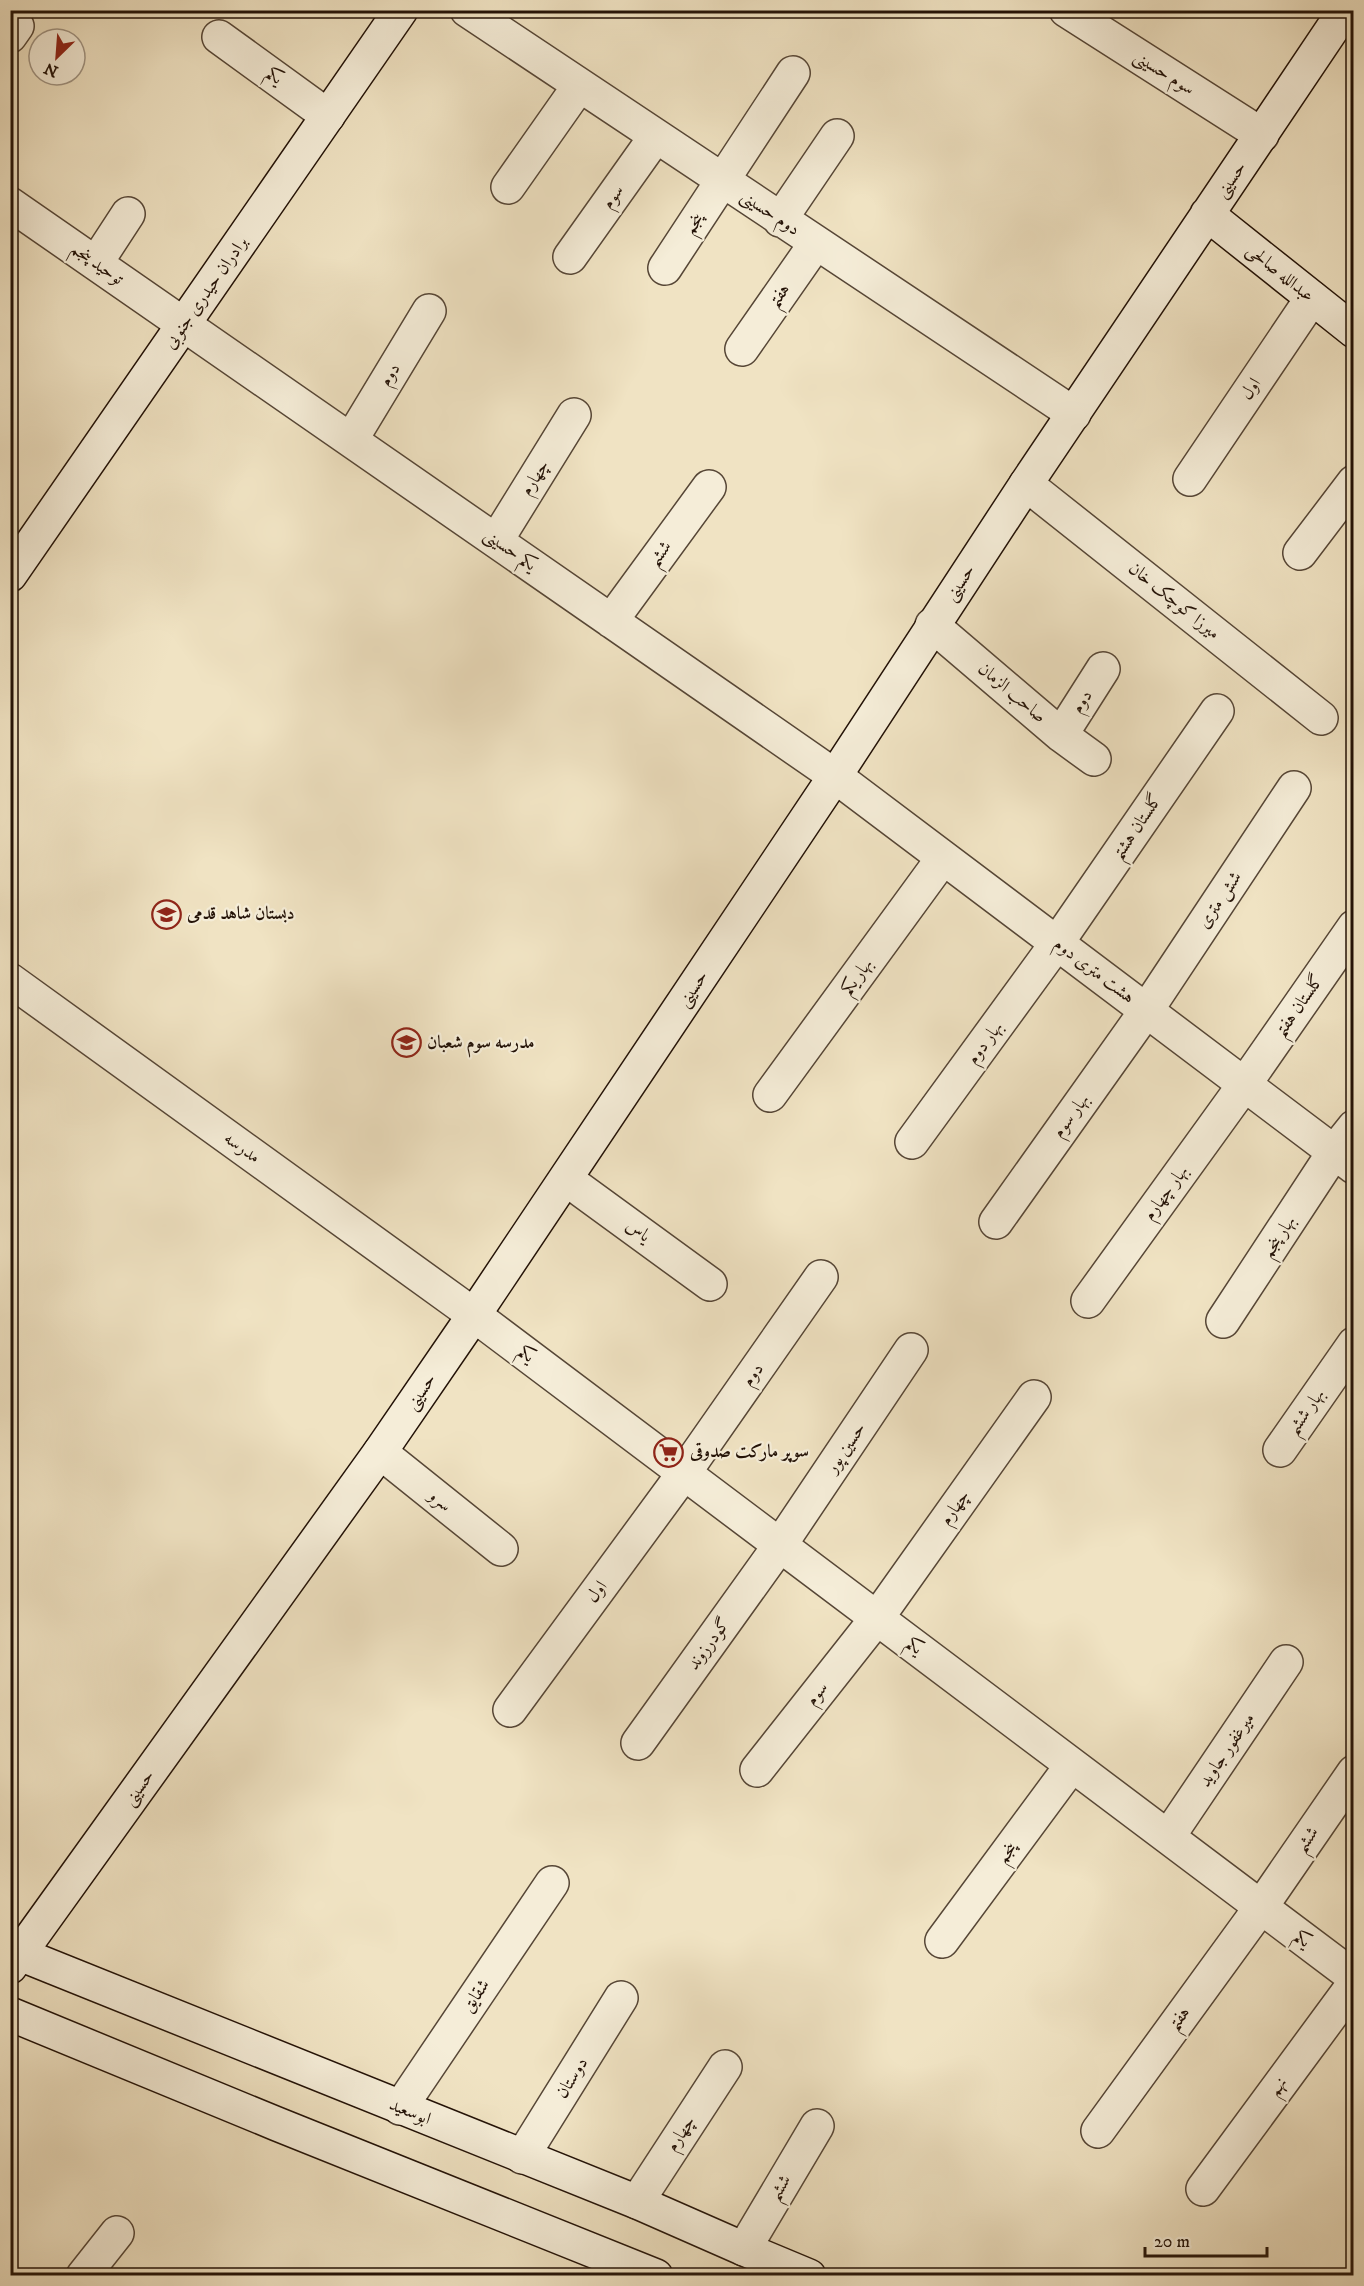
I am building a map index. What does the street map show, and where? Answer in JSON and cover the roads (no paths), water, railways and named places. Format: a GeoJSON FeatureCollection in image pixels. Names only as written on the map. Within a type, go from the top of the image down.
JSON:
{"type":"FeatureCollection","features":[{"type":"Feature","properties":{"kind":"street","name":"برادران حیدری جنوبی"},"geometry":{"type":"LineString","coordinates":[[14,562],[184,325],[401,10]]}},
{"type":"Feature","properties":{"kind":"street","name":"دوم حسینی"},"geometry":{"type":"LineString","coordinates":[[467,10],[1074,414]]}},
{"type":"Feature","properties":{"kind":"street","name":"سوم حسینی"},"geometry":{"type":"LineString","coordinates":[[1066,10],[1262,135]]}},
{"type":"Feature","properties":{"kind":"street","name":"حسینی"},"geometry":{"type":"LineString","coordinates":[[14,1957],[380,1452],[474,1315],[835,776],[1026,484],[1345,10]]}},
{"type":"Feature","properties":{"kind":"street","name":"یکم"},"geometry":{"type":"LineString","coordinates":[[219,37],[328,116]]}},
{"type":"Feature","properties":{"kind":"street"},"geometry":{"type":"LineString","coordinates":[[722,181],[792,73]]}},
{"type":"Feature","properties":{"kind":"street"},"geometry":{"type":"LineString","coordinates":[[507,187],[579,86]]}},
{"type":"Feature","properties":{"kind":"street","name":"سوم"},"geometry":{"type":"LineString","coordinates":[[570,257],[656,136]]}},
{"type":"Feature","properties":{"kind":"street"},"geometry":{"type":"LineString","coordinates":[[780,220],[837,136]]}},
{"type":"Feature","properties":{"kind":"street","name":"پنجم"},"geometry":{"type":"LineString","coordinates":[[665,268],[722,181]]}},
{"type":"Feature","properties":{"kind":"street","name":"توحید پنجم"},"geometry":{"type":"LineString","coordinates":[[10,204],[184,325]]}},
{"type":"Feature","properties":{"kind":"street"},"geometry":{"type":"LineString","coordinates":[[96,263],[128,214]]}},
{"type":"Feature","properties":{"kind":"street","name":"عبدالله صالحی"},"geometry":{"type":"LineString","coordinates":[[1207,214],[1353,332]]}},
{"type":"Feature","properties":{"kind":"street","name":"هفتم"},"geometry":{"type":"LineString","coordinates":[[742,350],[816,243]]}},
{"type":"Feature","properties":{"kind":"street","name":"اول"},"geometry":{"type":"LineString","coordinates":[[1190,479],[1312,298]]}},
{"type":"Feature","properties":{"kind":"street","name":"دوم"},"geometry":{"type":"LineString","coordinates":[[351,440],[429,310]]}},
{"type":"Feature","properties":{"kind":"street","name":"یکم حسینی"},"geometry":{"type":"LineString","coordinates":[[184,325],[835,776]]}},
{"type":"Feature","properties":{"kind":"street","name":"چهارم"},"geometry":{"type":"LineString","coordinates":[[496,541],[574,415]]}},
{"type":"Feature","properties":{"kind":"street"},"geometry":{"type":"LineString","coordinates":[[1300,554],[1353,482]]}},
{"type":"Feature","properties":{"kind":"street","name":"میرزا کوچک خان"},"geometry":{"type":"LineString","coordinates":[[1026,484],[1321,718]]}},
{"type":"Feature","properties":{"kind":"street","name":"ششم"},"geometry":{"type":"LineString","coordinates":[[611,621],[709,487]]}},
{"type":"Feature","properties":{"kind":"street","name":"صاحب الزمان"},"geometry":{"type":"LineString","coordinates":[[932,625],[1061,735],[1094,759]]}},
{"type":"Feature","properties":{"kind":"street","name":"دوم"},"geometry":{"type":"LineString","coordinates":[[1061,735],[1103,669]]}},
{"type":"Feature","properties":{"kind":"street","name":"گلستان هشتم"},"geometry":{"type":"LineString","coordinates":[[1057,944],[1217,711]]}},
{"type":"Feature","properties":{"kind":"street","name":"هشت متری دوم"},"geometry":{"type":"LineString","coordinates":[[835,776],[1244,1085],[1347,1149]]}},
{"type":"Feature","properties":{"kind":"street","name":"شش متری"},"geometry":{"type":"LineString","coordinates":[[1146,1011],[1294,788]]}},
{"type":"Feature","properties":{"kind":"street","name":"بهار یکم"},"geometry":{"type":"LineString","coordinates":[[770,1095],[944,858]]}},
{"type":"Feature","properties":{"kind":"street","name":"گلستان هفتم"},"geometry":{"type":"LineString","coordinates":[[1244,1085],[1353,927]]}},
{"type":"Feature","properties":{"kind":"street","name":"بهار دوم"},"geometry":{"type":"LineString","coordinates":[[912,1142],[1057,944]]}},
{"type":"Feature","properties":{"kind":"street","name":"مدرسه"},"geometry":{"type":"LineString","coordinates":[[10,980],[474,1315]]}},
{"type":"Feature","properties":{"kind":"street","name":"بهار سوم"},"geometry":{"type":"LineString","coordinates":[[996,1222],[1146,1011]]}},
{"type":"Feature","properties":{"kind":"street","name":"بهار چهارم"},"geometry":{"type":"LineString","coordinates":[[1088,1301],[1244,1085]]}},
{"type":"Feature","properties":{"kind":"street","name":"بهار پنجم"},"geometry":{"type":"LineString","coordinates":[[1223,1321],[1347,1149]]}},
{"type":"Feature","properties":{"kind":"street","name":"یاس"},"geometry":{"type":"LineString","coordinates":[[566,1179],[710,1284]]}},
{"type":"Feature","properties":{"kind":"street","name":"دوم"},"geometry":{"type":"LineString","coordinates":[[684,1473],[821,1277]]}},
{"type":"Feature","properties":{"kind":"street","name":"یکم"},"geometry":{"type":"LineString","coordinates":[[474,1315],[1353,1977]]}},
{"type":"Feature","properties":{"kind":"street","name":"بهار ششم"},"geometry":{"type":"LineString","coordinates":[[1280,1450],[1353,1344]]}},
{"type":"Feature","properties":{"kind":"street","name":"حسین پور"},"geometry":{"type":"LineString","coordinates":[[780,1545],[911,1350]]}},
{"type":"Feature","properties":{"kind":"street","name":"چهارم"},"geometry":{"type":"LineString","coordinates":[[877,1618],[1034,1397]]}},
{"type":"Feature","properties":{"kind":"street","name":"سرو"},"geometry":{"type":"LineString","coordinates":[[380,1452],[501,1549]]}},
{"type":"Feature","properties":{"kind":"street","name":"اول"},"geometry":{"type":"LineString","coordinates":[[510,1710],[684,1473]]}},
{"type":"Feature","properties":{"kind":"street","name":"گودرزوند"},"geometry":{"type":"LineString","coordinates":[[638,1743],[780,1545]]}},
{"type":"Feature","properties":{"kind":"street","name":"سوم"},"geometry":{"type":"LineString","coordinates":[[757,1770],[877,1618]]}},
{"type":"Feature","properties":{"kind":"street","name":"میرغفور جاوید"},"geometry":{"type":"LineString","coordinates":[[1168,1838],[1286,1662]]}},
{"type":"Feature","properties":{"kind":"street","name":"پنجم"},"geometry":{"type":"LineString","coordinates":[[942,1941],[1072,1766]]}},
{"type":"Feature","properties":{"kind":"street","name":"ششم"},"geometry":{"type":"LineString","coordinates":[[1261,1907],[1353,1772]]}},
{"type":"Feature","properties":{"kind":"street","name":"شقایق"},"geometry":{"type":"LineString","coordinates":[[400,2108],[552,1883]]}},
{"type":"Feature","properties":{"kind":"street","name":"هفتم"},"geometry":{"type":"LineString","coordinates":[[1098,2131],[1261,1907]]}},
{"type":"Feature","properties":{"kind":"street","name":"ابوسعید"},"geometry":{"type":"LineString","coordinates":[[14,1957],[637,2202],[809,2276]]}},
{"type":"Feature","properties":{"kind":"street","name":"نهم"},"geometry":{"type":"LineString","coordinates":[[1203,2189],[1353,1984]]}},
{"type":"Feature","properties":{"kind":"street","name":"دوستان"},"geometry":{"type":"LineString","coordinates":[[522,2157],[621,1998]]}},
{"type":"Feature","properties":{"kind":"street"},"geometry":{"type":"LineString","coordinates":[[10,2014],[656,2276]]}},
{"type":"Feature","properties":{"kind":"street","name":"چهارم"},"geometry":{"type":"LineString","coordinates":[[637,2202],[725,2067]]}},
{"type":"Feature","properties":{"kind":"street","name":"ششم"},"geometry":{"type":"LineString","coordinates":[[744,2249],[817,2126]]}},
{"type":"Feature","properties":{"kind":"street"},"geometry":{"type":"LineString","coordinates":[[83,2276],[117,2233]]}},
{"type":"Feature","properties":{"kind":"place","name":"دبستان شاهد قدمی"},"geometry":{"type":"Point","coordinates":[166,914]}},
{"type":"Feature","properties":{"kind":"place","name":"مدرسه سوم شعبان"},"geometry":{"type":"Point","coordinates":[406,1043]}},
{"type":"Feature","properties":{"kind":"place","name":"سوپر مارکت صدوقی"},"geometry":{"type":"Point","coordinates":[669,1452]}}]}
